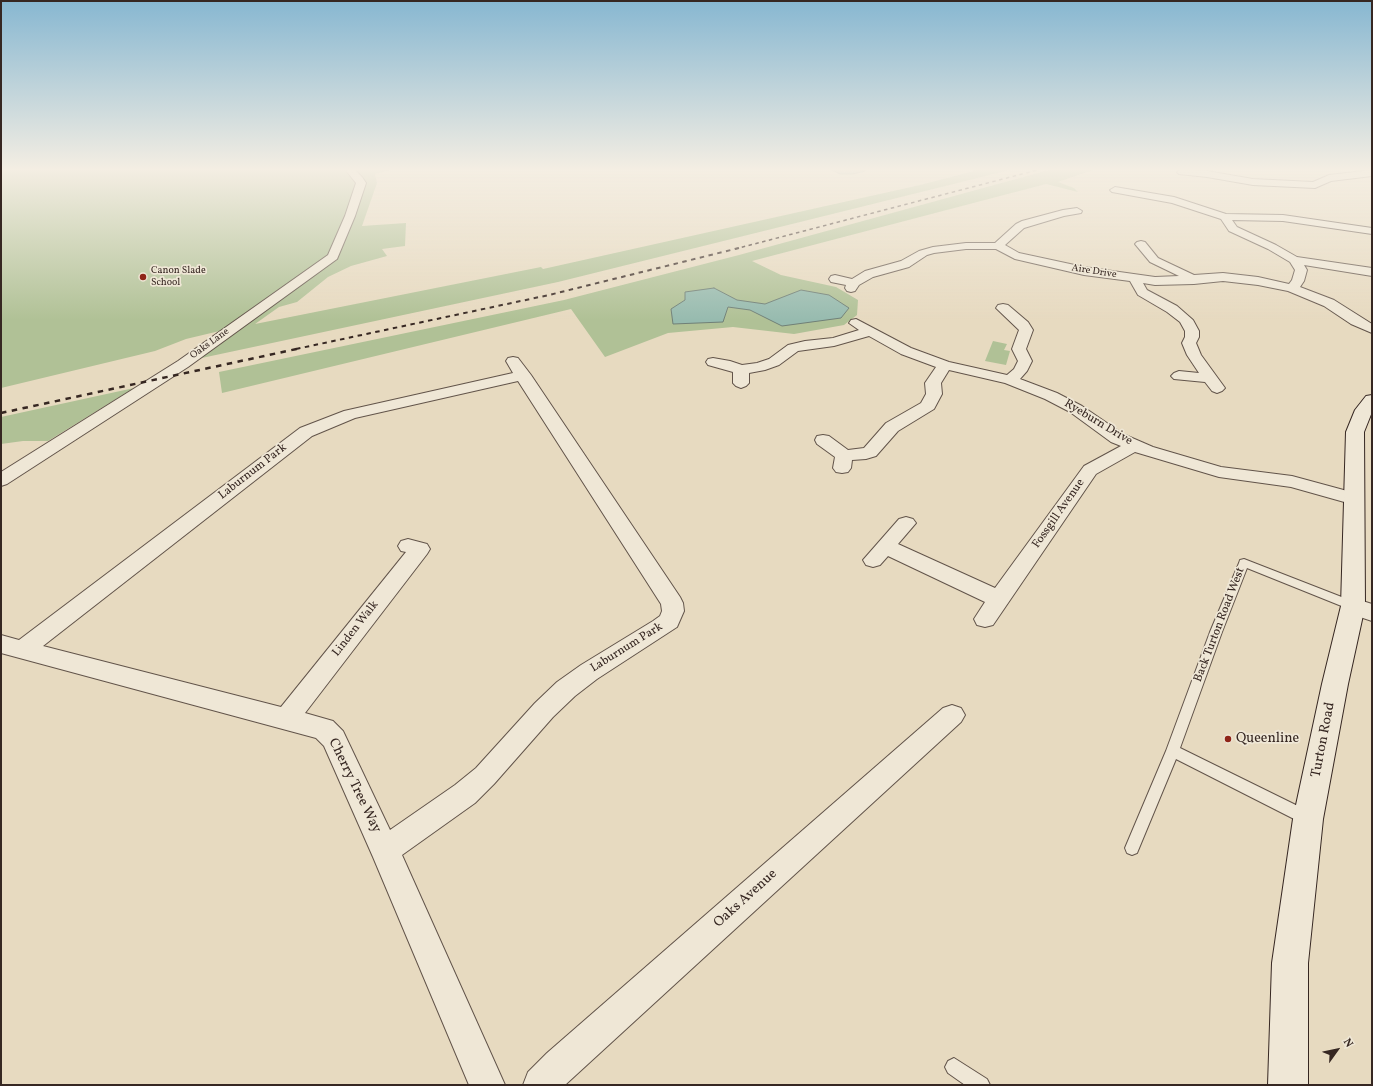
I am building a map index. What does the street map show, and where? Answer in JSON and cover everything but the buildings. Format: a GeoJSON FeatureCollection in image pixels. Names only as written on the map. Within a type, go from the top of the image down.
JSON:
{"type":"FeatureCollection","features":[{"type":"Feature","properties":{"kind":"main road","name":"Turton Road"},"geometry":{"type":"LineString","coordinates":[[1288,1085],[1290,963],[1308,819],[1335,684],[1362,609],[1355,499],[1355,432],[1368,410]]}},
{"type":"Feature","properties":{"kind":"street","name":"Oaks Lane"},"geometry":{"type":"LineString","coordinates":[[1,480],[183,364],[333,257],[349,219]]}},
{"type":"Feature","properties":{"kind":"street"},"geometry":{"type":"LineString","coordinates":[[835,279],[853,286],[869,274],[905,264],[933,250],[966,246],[998,246],[1020,226],[1042,219]]}},
{"type":"Feature","properties":{"kind":"street"},"geometry":{"type":"LineString","coordinates":[[1226,219],[1234,228],[1241,233],[1272,247],[1294,260],[1372,272]]}},
{"type":"Feature","properties":{"kind":"street"},"geometry":{"type":"LineString","coordinates":[[1288,219],[1372,231]]}},
{"type":"Feature","properties":{"kind":"street","name":"Aire Drive"},"geometry":{"type":"LineString","coordinates":[[998,246],[1008,253],[1026,259],[1084,272],[1135,279],[1170,281],[1223,277],[1258,281],[1292,288],[1328,304],[1372,329]]}},
{"type":"Feature","properties":{"kind":"street"},"geometry":{"type":"LineString","coordinates":[[1141,250],[1154,260],[1179,271],[1194,280]]}},
{"type":"Feature","properties":{"kind":"street"},"geometry":{"type":"LineString","coordinates":[[1292,288],[1298,281],[1301,270],[1294,260]]}},
{"type":"Feature","properties":{"kind":"street"},"geometry":{"type":"LineString","coordinates":[[1135,279],[1142,292],[1172,309],[1186,320],[1192,330],[1190,346],[1194,355],[1213,383],[1179,376]]}},
{"type":"Feature","properties":{"kind":"street"},"geometry":{"type":"LineString","coordinates":[[1003,308],[1022,318],[1023,325],[1026,330],[1020,345],[1025,361],[1020,371],[1010,380]]}},
{"type":"Feature","properties":{"kind":"street","name":"Ryeburn Drive"},"geometry":{"type":"LineString","coordinates":[[856,323],[906,351],[945,365],[1010,380],[1064,403],[1117,438],[1134,446],[1219,472],[1292,482],[1355,499]]}},
{"type":"Feature","properties":{"kind":"street"},"geometry":{"type":"LineString","coordinates":[[713,362],[725,364],[741,377],[760,367],[774,362],[793,348],[805,344],[834,342],[870,331]]}},
{"type":"Feature","properties":{"kind":"street"},"geometry":{"type":"LineString","coordinates":[[823,440],[843,462],[870,452],[892,427],[928,406],[934,394],[933,383],[945,365]]}},
{"type":"Feature","properties":{"kind":"street","name":"Laburnum Park"},"geometry":{"type":"LineString","coordinates":[[12,646],[242,481],[306,432],[350,414],[518,368],[672,603],[673,612],[669,621],[661,628],[589,672],[566,689],[544,710],[485,776],[465,794],[385,850]]}},
{"type":"Feature","properties":{"kind":"street","name":"Fossgill Avenue"},"geometry":{"type":"LineString","coordinates":[[985,619],[1090,470],[1134,446]]}},
{"type":"Feature","properties":{"kind":"street"},"geometry":{"type":"LineString","coordinates":[[906,524],[879,553],[998,600]]}},
{"type":"Feature","properties":{"kind":"street","name":"Linden Walk"},"geometry":{"type":"LineString","coordinates":[[286,719],[420,549],[408,546]]}},
{"type":"Feature","properties":{"kind":"street","name":"Cherry Tree Way"},"geometry":{"type":"LineString","coordinates":[[12,646],[324,729],[334,739],[385,850],[487,1085]]}},
{"type":"Feature","properties":{"kind":"street","name":"Oaks Avenue"},"geometry":{"type":"LineString","coordinates":[[541,1085],[559,1065],[952,715]]}},
{"type":"Feature","properties":{"kind":"lane","name":"Back Turton Road West"},"geometry":{"type":"LineString","coordinates":[[1132,848],[1173,751],[1216,632],[1244,563],[1362,609]]}},
{"type":"Feature","properties":{"kind":"lane"},"geometry":{"type":"LineString","coordinates":[[1173,751],[1308,819]]}},
{"type":"Feature","properties":{"kind":"lane"},"geometry":{"type":"LineString","coordinates":[[954,1067],[981,1085]]}},
{"type":"Feature","properties":{"kind":"green space","name":"Canon Slade School"},"geometry":{"type":"Polygon","coordinates":[[[1,219],[365,219],[362,226],[406,223],[405,246],[382,249],[387,256],[351,266],[328,277],[297,302],[279,307],[255,324],[541,267],[543,269],[769,219],[814,219],[558,282],[197,359],[228,329],[186,339],[155,351],[1,388],[1,219]]]}},
{"type":"Feature","properties":{"kind":"green space"},"geometry":{"type":"Polygon","coordinates":[[[871,219],[914,219],[752,261],[781,275],[836,287],[858,300],[857,315],[844,325],[794,334],[733,327],[668,333],[605,357],[571,309],[222,393],[219,372],[564,300],[739,255],[871,219]]]}},
{"type":"Feature","properties":{"kind":"green space"},"geometry":{"type":"Polygon","coordinates":[[[993,341],[1007,344],[1004,350],[1010,351],[1006,365],[985,361],[993,341]]]}},
{"type":"Feature","properties":{"kind":"green space"},"geometry":{"type":"Polygon","coordinates":[[[134,388],[48,441],[23,441],[1,444],[1,417],[134,388]]]}},
{"type":"Feature","properties":{"kind":"water"},"geometry":{"type":"Polygon","coordinates":[[[714,288],[737,300],[765,304],[801,290],[829,295],[849,308],[841,318],[782,326],[750,310],[728,307],[723,322],[673,324],[671,309],[685,300],[685,292],[714,288]]]}},
{"type":"Feature","properties":{"kind":"railway"},"geometry":{"type":"LineString","coordinates":[[736,249],[851,219]]}},
{"type":"Feature","properties":{"kind":"railway"},"geometry":{"type":"LineString","coordinates":[[296,349],[549,295],[736,249]]}},
{"type":"Feature","properties":{"kind":"railway"},"geometry":{"type":"LineString","coordinates":[[1,413],[301,348]]}},
{"type":"Feature","properties":{"kind":"place","name":"Canon Slade School"},"geometry":{"type":"Point","coordinates":[143,277]}},
{"type":"Feature","properties":{"kind":"place","name":"Queenline"},"geometry":{"type":"Point","coordinates":[1228,739]}}]}
